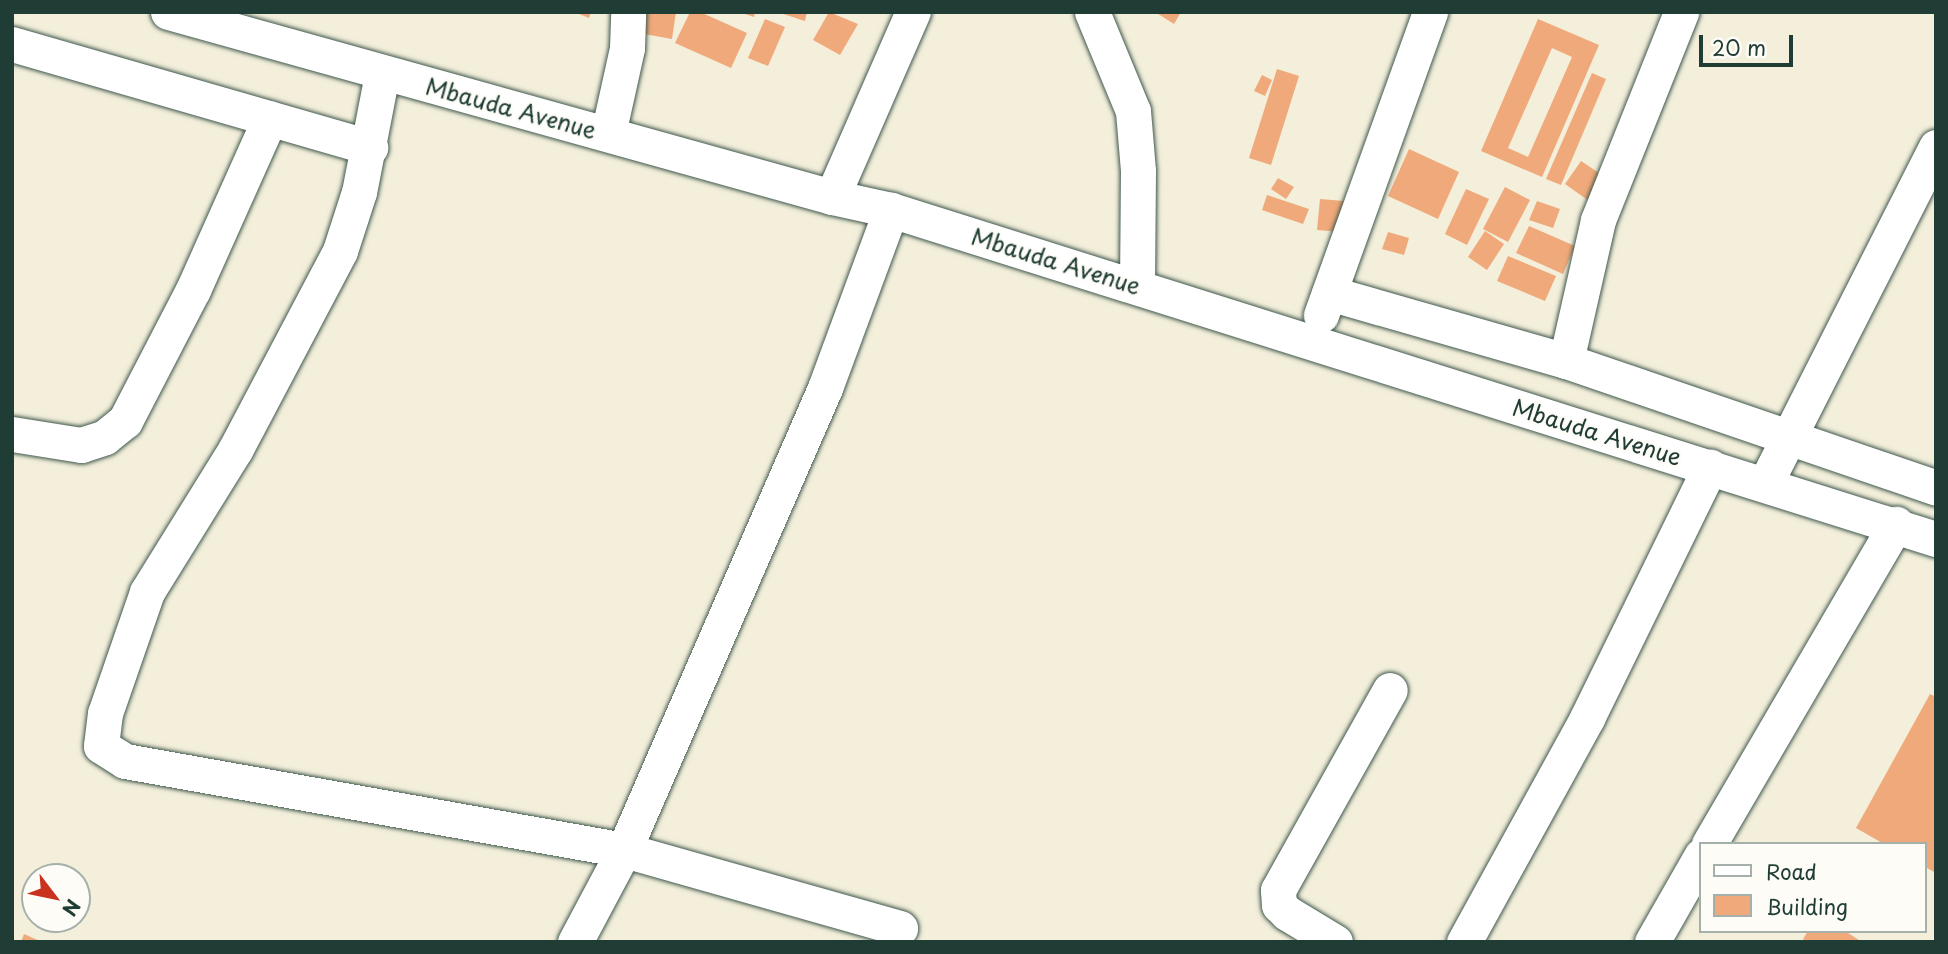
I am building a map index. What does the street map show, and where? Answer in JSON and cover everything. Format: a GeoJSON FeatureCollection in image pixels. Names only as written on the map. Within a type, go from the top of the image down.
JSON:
{"type":"FeatureCollection","features":[{"type":"Feature","properties":{"kind":"street","name":"Mbauda Avenue"},"geometry":{"type":"LineString","coordinates":[[168,12],[832,197],[891,210],[1896,524],[1936,539]]}},
{"type":"Feature","properties":{"kind":"street"},"geometry":{"type":"LineString","coordinates":[[608,134],[626,48],[628,12]]}},
{"type":"Feature","properties":{"kind":"street"},"geometry":{"type":"LineString","coordinates":[[832,197],[913,12]]}},
{"type":"Feature","properties":{"kind":"street"},"geometry":{"type":"LineString","coordinates":[[1092,12],[1133,111],[1138,171],[1137,286]]}},
{"type":"Feature","properties":{"kind":"street"},"geometry":{"type":"LineString","coordinates":[[1312,341],[1430,12]]}},
{"type":"Feature","properties":{"kind":"street"},"geometry":{"type":"LineString","coordinates":[[1566,361],[1598,220],[1681,12]]}},
{"type":"Feature","properties":{"kind":"street"},"geometry":{"type":"LineString","coordinates":[[12,44],[370,147]]}},
{"type":"Feature","properties":{"kind":"street"},"geometry":{"type":"LineString","coordinates":[[383,74],[370,147],[340,251],[316,303],[235,450],[147,592],[105,713],[100,746],[125,761],[624,850],[901,928]]}},
{"type":"Feature","properties":{"kind":"street"},"geometry":{"type":"LineString","coordinates":[[12,434],[81,444],[105,437],[125,421],[193,290],[270,118]]}},
{"type":"Feature","properties":{"kind":"street"},"geometry":{"type":"LineString","coordinates":[[1765,484],[1936,147]]}},
{"type":"Feature","properties":{"kind":"street"},"geometry":{"type":"LineString","coordinates":[[575,942],[624,850],[825,388],[891,210]]}},
{"type":"Feature","properties":{"kind":"street"},"geometry":{"type":"LineString","coordinates":[[1329,293],[1566,361],[1791,435],[1936,488]]}},
{"type":"Feature","properties":{"kind":"street"},"geometry":{"type":"LineString","coordinates":[[1464,942],[1587,718],[1710,467]]}},
{"type":"Feature","properties":{"kind":"street"},"geometry":{"type":"LineString","coordinates":[[1710,842],[1896,524]]}},
{"type":"Feature","properties":{"kind":"street"},"geometry":{"type":"LineString","coordinates":[[1335,942],[1287,913],[1279,905],[1278,890],[1390,690]]}},
{"type":"Feature","properties":{"kind":"street"},"geometry":{"type":"LineString","coordinates":[[1652,942],[1700,858]]}},
{"type":"Feature","properties":{"kind":"building"},"geometry":{"type":"Polygon","coordinates":[[[574,12],[591,12],[589,18],[574,12]]]}},
{"type":"Feature","properties":{"kind":"building"},"geometry":{"type":"Polygon","coordinates":[[[637,12],[676,12],[672,39],[633,32],[637,12]]]}},
{"type":"Feature","properties":{"kind":"building"},"geometry":{"type":"Polygon","coordinates":[[[690,12],[700,12],[747,33],[731,68],[675,43],[690,12]]]}},
{"type":"Feature","properties":{"kind":"building"},"geometry":{"type":"Polygon","coordinates":[[[739,12],[755,12],[754,17],[739,12]]]}},
{"type":"Feature","properties":{"kind":"building"},"geometry":{"type":"Polygon","coordinates":[[[777,12],[807,12],[805,21],[777,12]]]}},
{"type":"Feature","properties":{"kind":"building"},"geometry":{"type":"Polygon","coordinates":[[[829,12],[858,24],[840,55],[813,40],[829,12]]]}},
{"type":"Feature","properties":{"kind":"building"},"geometry":{"type":"Polygon","coordinates":[[[1155,12],[1181,12],[1174,24],[1155,12]]]}},
{"type":"Feature","properties":{"kind":"building"},"geometry":{"type":"Polygon","coordinates":[[[765,19],[785,27],[768,66],[748,58],[765,19]]]}},
{"type":"Feature","properties":{"kind":"building"},"geometry":{"type":"Polygon","coordinates":[[[1538,19],[1599,45],[1542,177],[1481,151],[1538,19]],[[1552,48],[1508,148],[1528,157],[1572,57],[1552,48]]]}},
{"type":"Feature","properties":{"kind":"building"},"geometry":{"type":"Polygon","coordinates":[[[1277,69],[1299,76],[1271,165],[1249,158],[1277,69]]]}},
{"type":"Feature","properties":{"kind":"building"},"geometry":{"type":"Polygon","coordinates":[[[1592,73],[1606,79],[1561,185],[1546,179],[1592,73]]]}},
{"type":"Feature","properties":{"kind":"building"},"geometry":{"type":"Polygon","coordinates":[[[1262,75],[1272,80],[1265,96],[1254,91],[1262,75]]]}},
{"type":"Feature","properties":{"kind":"building"},"geometry":{"type":"Polygon","coordinates":[[[1409,149],[1459,172],[1438,219],[1388,196],[1409,149]]]}},
{"type":"Feature","properties":{"kind":"building"},"geometry":{"type":"Polygon","coordinates":[[[1581,161],[1605,177],[1589,201],[1565,184],[1581,161]]]}},
{"type":"Feature","properties":{"kind":"building"},"geometry":{"type":"Polygon","coordinates":[[[1278,178],[1294,187],[1286,199],[1271,189],[1278,178]]]}},
{"type":"Feature","properties":{"kind":"building"},"geometry":{"type":"Polygon","coordinates":[[[1505,187],[1530,200],[1508,242],[1483,229],[1505,187]]]}},
{"type":"Feature","properties":{"kind":"building"},"geometry":{"type":"Polygon","coordinates":[[[1466,189],[1489,199],[1467,245],[1445,234],[1466,189]]]}},
{"type":"Feature","properties":{"kind":"building"},"geometry":{"type":"Polygon","coordinates":[[[1267,195],[1309,209],[1303,224],[1262,210],[1267,195]]]}},
{"type":"Feature","properties":{"kind":"building"},"geometry":{"type":"Polygon","coordinates":[[[1320,199],[1344,201],[1341,232],[1317,230],[1320,199]]]}},
{"type":"Feature","properties":{"kind":"building"},"geometry":{"type":"Polygon","coordinates":[[[1537,201],[1560,209],[1553,228],[1529,220],[1537,201]]]}},
{"type":"Feature","properties":{"kind":"building"},"geometry":{"type":"Polygon","coordinates":[[[1529,226],[1575,246],[1563,274],[1516,253],[1529,226]]]}},
{"type":"Feature","properties":{"kind":"building"},"geometry":{"type":"Polygon","coordinates":[[[1485,231],[1504,244],[1487,270],[1468,257],[1485,231]]]}},
{"type":"Feature","properties":{"kind":"building"},"geometry":{"type":"Polygon","coordinates":[[[1388,232],[1409,238],[1404,255],[1382,249],[1388,232]]]}},
{"type":"Feature","properties":{"kind":"building"},"geometry":{"type":"Polygon","coordinates":[[[1508,256],[1556,276],[1545,301],[1497,281],[1508,256]]]}},
{"type":"Feature","properties":{"kind":"building"},"geometry":{"type":"Polygon","coordinates":[[[1930,694],[1936,697],[1936,873],[1927,868],[1927,842],[1880,842],[1856,828],[1930,694]]]}},
{"type":"Feature","properties":{"kind":"building"},"geometry":{"type":"Polygon","coordinates":[[[1807,933],[1848,933],[1862,942],[1807,942],[1803,939],[1807,933]]]}},
{"type":"Feature","properties":{"kind":"building"},"geometry":{"type":"Polygon","coordinates":[[[24,934],[42,942],[21,942],[24,934]]]}}]}
